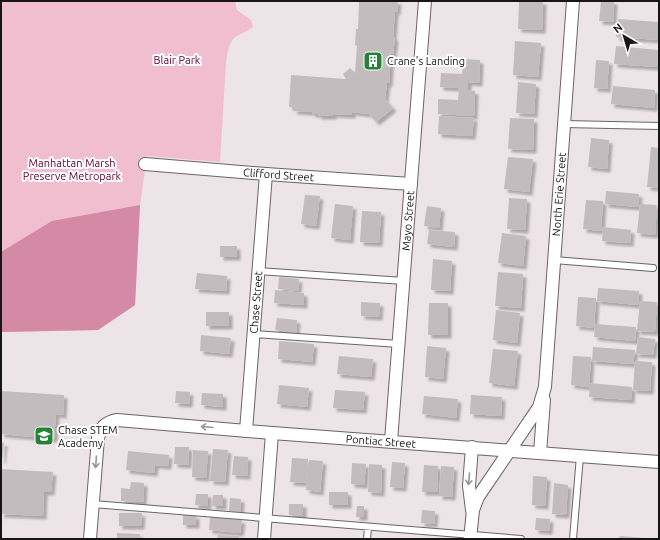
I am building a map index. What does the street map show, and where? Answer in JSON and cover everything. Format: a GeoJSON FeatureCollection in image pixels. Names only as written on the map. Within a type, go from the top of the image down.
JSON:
{"type":"FeatureCollection","features":[{"type":"Feature","properties":{"kind":"street","name":"Mayo Street"},"geometry":{"type":"LineString","coordinates":[[391,441],[425,1]]}},
{"type":"Feature","properties":{"kind":"street","name":"North Erie Street"},"geometry":{"type":"LineString","coordinates":[[540,452],[573,1]]}},
{"type":"Feature","properties":{"kind":"street","name":"Clifford Street"},"geometry":{"type":"LineString","coordinates":[[146,164],[411,184]]}},
{"type":"Feature","properties":{"kind":"street","name":"Chase Street"},"geometry":{"type":"LineString","coordinates":[[246,431],[266,174]]}},
{"type":"Feature","properties":{"kind":"street","name":"North Erie Street"},"geometry":{"type":"LineString","coordinates":[[470,537],[473,510],[478,497],[539,407],[545,387]]}},
{"type":"Feature","properties":{"kind":"street","name":"Pontiac Street"},"geometry":{"type":"LineString","coordinates":[[93,504],[99,433],[104,425],[116,420],[659,462]]}},
{"type":"Feature","properties":{"kind":"street"},"geometry":{"type":"LineString","coordinates":[[264,539],[272,433]]}},
{"type":"Feature","properties":{"kind":"street","name":"North Erie Street"},"geometry":{"type":"LineString","coordinates":[[472,447],[468,486],[473,510]]}},
{"type":"Feature","properties":{"kind":"street"},"geometry":{"type":"LineString","coordinates":[[90,539],[93,504]]}},
{"type":"Feature","properties":{"kind":"lane"},"geometry":{"type":"LineString","coordinates":[[564,124],[659,126]]}},
{"type":"Feature","properties":{"kind":"lane"},"geometry":{"type":"LineString","coordinates":[[554,260],[653,268]]}},
{"type":"Feature","properties":{"kind":"lane"},"geometry":{"type":"LineString","coordinates":[[258,271],[404,281]]}},
{"type":"Feature","properties":{"kind":"lane"},"geometry":{"type":"LineString","coordinates":[[254,334],[399,344]]}},
{"type":"Feature","properties":{"kind":"lane"},"geometry":{"type":"LineString","coordinates":[[573,539],[580,456]]}},
{"type":"Feature","properties":{"kind":"lane"},"geometry":{"type":"LineString","coordinates":[[93,504],[368,526],[470,537],[521,539]]}},
{"type":"Feature","properties":{"kind":"lane"},"geometry":{"type":"LineString","coordinates":[[368,526],[368,539]]}},
{"type":"Feature","properties":{"kind":"green space","name":"Manhattan Marsh Preserve Metropark"},"geometry":{"type":"Polygon","coordinates":[[[1,1],[235,1],[237,10],[251,20],[253,27],[233,39],[227,53],[220,162],[147,156],[140,205],[135,305],[98,330],[1,332],[1,1]]]}},
{"type":"Feature","properties":{"kind":"shaded area"},"geometry":{"type":"Polygon","coordinates":[[[140,205],[135,305],[98,330],[1,332],[1,252],[52,221],[140,205]]]}},
{"type":"Feature","properties":{"kind":"building","name":"Crane's Landing"},"geometry":{"type":"Polygon","coordinates":[[[359,1],[398,1],[397,12],[395,11],[393,37],[395,38],[393,54],[391,54],[389,83],[387,83],[385,99],[393,108],[376,122],[369,114],[352,112],[352,115],[333,114],[333,116],[318,116],[318,114],[312,114],[312,112],[294,111],[294,107],[289,107],[291,75],[346,79],[343,74],[350,68],[355,73],[357,46],[355,45],[356,29],[358,29],[359,1]]]}},
{"type":"Feature","properties":{"kind":"building"},"geometry":{"type":"Polygon","coordinates":[[[519,1],[543,1],[542,30],[518,29],[519,1]]]}},
{"type":"Feature","properties":{"kind":"building"},"geometry":{"type":"Polygon","coordinates":[[[601,1],[614,1],[613,22],[599,21],[601,1]]]}},
{"type":"Feature","properties":{"kind":"building"},"geometry":{"type":"Polygon","coordinates":[[[618,19],[659,22],[659,40],[616,37],[618,19]]]}},
{"type":"Feature","properties":{"kind":"building"},"geometry":{"type":"Polygon","coordinates":[[[515,41],[541,43],[538,77],[513,75],[515,41]]]}},
{"type":"Feature","properties":{"kind":"building"},"geometry":{"type":"Polygon","coordinates":[[[616,46],[658,50],[657,67],[614,64],[616,46]]]}},
{"type":"Feature","properties":{"kind":"building"},"geometry":{"type":"Polygon","coordinates":[[[463,59],[480,60],[479,83],[468,82],[468,90],[475,91],[474,116],[438,114],[438,99],[458,100],[459,88],[440,87],[441,73],[462,74],[463,59]]]}},
{"type":"Feature","properties":{"kind":"building"},"geometry":{"type":"Polygon","coordinates":[[[596,60],[609,61],[607,89],[594,88],[596,60]]]}},
{"type":"Feature","properties":{"kind":"building"},"geometry":{"type":"Polygon","coordinates":[[[518,82],[536,84],[534,114],[516,113],[518,82]]]}},
{"type":"Feature","properties":{"kind":"building"},"geometry":{"type":"Polygon","coordinates":[[[613,86],[655,90],[654,108],[611,104],[613,86]]]}},
{"type":"Feature","properties":{"kind":"building"},"geometry":{"type":"Polygon","coordinates":[[[439,116],[474,118],[472,136],[438,134],[439,116]]]}},
{"type":"Feature","properties":{"kind":"building"},"geometry":{"type":"Polygon","coordinates":[[[510,118],[534,119],[533,150],[508,149],[510,118]]]}},
{"type":"Feature","properties":{"kind":"building"},"geometry":{"type":"Polygon","coordinates":[[[591,138],[609,140],[607,169],[588,167],[591,138]]]}},
{"type":"Feature","properties":{"kind":"building"},"geometry":{"type":"Polygon","coordinates":[[[651,147],[659,148],[659,188],[647,187],[651,147]]]}},
{"type":"Feature","properties":{"kind":"building"},"geometry":{"type":"Polygon","coordinates":[[[508,157],[533,159],[529,192],[504,189],[508,157]]]}},
{"type":"Feature","properties":{"kind":"building"},"geometry":{"type":"Polygon","coordinates":[[[606,191],[639,194],[638,207],[605,204],[606,191]]]}},
{"type":"Feature","properties":{"kind":"building"},"geometry":{"type":"Polygon","coordinates":[[[305,195],[320,196],[316,226],[301,224],[305,195]]]}},
{"type":"Feature","properties":{"kind":"building"},"geometry":{"type":"Polygon","coordinates":[[[509,198],[527,199],[525,230],[507,229],[509,198]]]}},
{"type":"Feature","properties":{"kind":"building"},"geometry":{"type":"Polygon","coordinates":[[[586,200],[603,201],[601,231],[583,229],[586,200]]]}},
{"type":"Feature","properties":{"kind":"building"},"geometry":{"type":"Polygon","coordinates":[[[335,204],[353,206],[350,240],[331,238],[335,204]]]}},
{"type":"Feature","properties":{"kind":"building"},"geometry":{"type":"Polygon","coordinates":[[[640,204],[657,205],[655,235],[637,233],[640,204]]]}},
{"type":"Feature","properties":{"kind":"building"},"geometry":{"type":"Polygon","coordinates":[[[427,206],[441,208],[439,228],[424,226],[427,206]]]}},
{"type":"Feature","properties":{"kind":"building"},"geometry":{"type":"Polygon","coordinates":[[[362,211],[381,212],[379,243],[360,242],[362,211]]]}},
{"type":"Feature","properties":{"kind":"building"},"geometry":{"type":"Polygon","coordinates":[[[603,227],[631,230],[630,243],[602,241],[603,227]]]}},
{"type":"Feature","properties":{"kind":"building"},"geometry":{"type":"Polygon","coordinates":[[[429,230],[455,232],[454,247],[427,244],[429,230]]]}},
{"type":"Feature","properties":{"kind":"building"},"geometry":{"type":"Polygon","coordinates":[[[502,233],[526,236],[523,266],[498,263],[502,233]]]}},
{"type":"Feature","properties":{"kind":"building"},"geometry":{"type":"Polygon","coordinates":[[[220,246],[237,246],[237,257],[220,257],[220,246]]]}},
{"type":"Feature","properties":{"kind":"building"},"geometry":{"type":"Polygon","coordinates":[[[433,259],[452,261],[450,291],[431,290],[433,259]]]}},
{"type":"Feature","properties":{"kind":"building"},"geometry":{"type":"Polygon","coordinates":[[[498,272],[523,274],[521,308],[495,306],[498,272]]]}},
{"type":"Feature","properties":{"kind":"building"},"geometry":{"type":"Polygon","coordinates":[[[197,273],[227,276],[226,291],[195,289],[197,273]]]}},
{"type":"Feature","properties":{"kind":"building"},"geometry":{"type":"Polygon","coordinates":[[[279,277],[299,279],[298,291],[278,289],[279,277]]]}},
{"type":"Feature","properties":{"kind":"building"},"geometry":{"type":"Polygon","coordinates":[[[598,288],[639,291],[638,305],[597,301],[598,288]]]}},
{"type":"Feature","properties":{"kind":"building"},"geometry":{"type":"Polygon","coordinates":[[[275,290],[304,293],[304,305],[274,303],[275,290]]]}},
{"type":"Feature","properties":{"kind":"building"},"geometry":{"type":"Polygon","coordinates":[[[578,297],[596,298],[594,328],[576,326],[578,297]]]}},
{"type":"Feature","properties":{"kind":"building"},"geometry":{"type":"Polygon","coordinates":[[[640,301],[657,302],[655,332],[637,331],[640,301]]]}},
{"type":"Feature","properties":{"kind":"building"},"geometry":{"type":"Polygon","coordinates":[[[361,302],[380,303],[379,317],[361,316],[361,302]]]}},
{"type":"Feature","properties":{"kind":"building"},"geometry":{"type":"Polygon","coordinates":[[[429,303],[448,303],[448,335],[428,335],[429,303]]]}},
{"type":"Feature","properties":{"kind":"building"},"geometry":{"type":"Polygon","coordinates":[[[496,310],[520,313],[517,343],[493,340],[496,310]]]}},
{"type":"Feature","properties":{"kind":"building"},"geometry":{"type":"Polygon","coordinates":[[[206,312],[229,312],[229,326],[206,326],[206,312]]]}},
{"type":"Feature","properties":{"kind":"building"},"geometry":{"type":"Polygon","coordinates":[[[277,318],[297,320],[296,333],[275,330],[277,318]]]}},
{"type":"Feature","properties":{"kind":"building"},"geometry":{"type":"Polygon","coordinates":[[[595,324],[636,327],[635,341],[594,337],[595,324]]]}},
{"type":"Feature","properties":{"kind":"building"},"geometry":{"type":"Polygon","coordinates":[[[201,335],[231,338],[229,354],[200,351],[201,335]]]}},
{"type":"Feature","properties":{"kind":"building"},"geometry":{"type":"Polygon","coordinates":[[[638,337],[655,339],[653,355],[636,354],[638,337]]]}},
{"type":"Feature","properties":{"kind":"building"},"geometry":{"type":"Polygon","coordinates":[[[279,341],[314,344],[312,362],[278,359],[279,341]]]}},
{"type":"Feature","properties":{"kind":"building"},"geometry":{"type":"Polygon","coordinates":[[[427,346],[446,348],[443,379],[425,377],[427,346]]]}},
{"type":"Feature","properties":{"kind":"building"},"geometry":{"type":"Polygon","coordinates":[[[593,347],[635,350],[633,364],[592,361],[593,347]]]}},
{"type":"Feature","properties":{"kind":"building"},"geometry":{"type":"Polygon","coordinates":[[[493,349],[518,351],[514,386],[489,383],[493,349]]]}},
{"type":"Feature","properties":{"kind":"building"},"geometry":{"type":"Polygon","coordinates":[[[339,356],[373,359],[371,377],[337,374],[339,356]]]}},
{"type":"Feature","properties":{"kind":"building"},"geometry":{"type":"Polygon","coordinates":[[[573,356],[591,357],[589,387],[571,385],[573,356]]]}},
{"type":"Feature","properties":{"kind":"building"},"geometry":{"type":"Polygon","coordinates":[[[635,361],[652,362],[650,391],[633,390],[635,361]]]}},
{"type":"Feature","properties":{"kind":"building"},"geometry":{"type":"Polygon","coordinates":[[[590,383],[632,387],[631,400],[589,397],[590,383]]]}},
{"type":"Feature","properties":{"kind":"building"},"geometry":{"type":"Polygon","coordinates":[[[279,385],[309,388],[307,407],[277,404],[279,385]]]}},
{"type":"Feature","properties":{"kind":"building"},"geometry":{"type":"Polygon","coordinates":[[[335,390],[365,392],[363,410],[333,408],[335,390]]]}},
{"type":"Feature","properties":{"kind":"building"},"geometry":{"type":"Polygon","coordinates":[[[1,391],[64,395],[63,415],[56,414],[54,439],[1,434],[1,391]]]}},
{"type":"Feature","properties":{"kind":"building"},"geometry":{"type":"Polygon","coordinates":[[[176,391],[190,392],[189,404],[175,403],[176,391]]]}},
{"type":"Feature","properties":{"kind":"building"},"geometry":{"type":"Polygon","coordinates":[[[202,393],[223,394],[223,407],[201,405],[202,393]]]}},
{"type":"Feature","properties":{"kind":"building"},"geometry":{"type":"Polygon","coordinates":[[[471,395],[502,397],[501,416],[470,414],[471,395]]]}},
{"type":"Feature","properties":{"kind":"building"},"geometry":{"type":"Polygon","coordinates":[[[424,396],[458,399],[456,418],[422,414],[424,396]]]}},
{"type":"Feature","properties":{"kind":"building"},"geometry":{"type":"Polygon","coordinates":[[[1,442],[4,443],[2,461],[1,460],[1,442]]]}},
{"type":"Feature","properties":{"kind":"building"},"geometry":{"type":"Polygon","coordinates":[[[175,447],[189,447],[188,465],[174,464],[175,447]]]}},
{"type":"Feature","properties":{"kind":"building"},"geometry":{"type":"Polygon","coordinates":[[[213,449],[228,450],[225,482],[210,481],[213,449]]]}},
{"type":"Feature","properties":{"kind":"building"},"geometry":{"type":"Polygon","coordinates":[[[193,450],[208,451],[206,478],[192,477],[193,450]]]}},
{"type":"Feature","properties":{"kind":"building"},"geometry":{"type":"Polygon","coordinates":[[[128,451],[169,455],[168,466],[155,465],[154,473],[126,470],[128,451]]]}},
{"type":"Feature","properties":{"kind":"building"},"geometry":{"type":"Polygon","coordinates":[[[234,456],[248,457],[247,476],[232,475],[234,456]]]}},
{"type":"Feature","properties":{"kind":"building"},"geometry":{"type":"Polygon","coordinates":[[[292,458],[308,459],[306,483],[290,482],[292,458]]]}},
{"type":"Feature","properties":{"kind":"building"},"geometry":{"type":"Polygon","coordinates":[[[309,460],[323,461],[320,492],[306,490],[309,460]]]}},
{"type":"Feature","properties":{"kind":"building"},"geometry":{"type":"Polygon","coordinates":[[[392,462],[405,463],[403,488],[390,487],[392,462]]]}},
{"type":"Feature","properties":{"kind":"building"},"geometry":{"type":"Polygon","coordinates":[[[352,463],[366,464],[364,485],[351,484],[352,463]]]}},
{"type":"Feature","properties":{"kind":"building"},"geometry":{"type":"Polygon","coordinates":[[[369,464],[382,465],[381,493],[368,492],[369,464]]]}},
{"type":"Feature","properties":{"kind":"building"},"geometry":{"type":"Polygon","coordinates":[[[424,465],[438,466],[437,492],[422,492],[424,465]]]}},
{"type":"Feature","properties":{"kind":"building"},"geometry":{"type":"Polygon","coordinates":[[[441,466],[454,467],[452,497],[439,496],[441,466]]]}},
{"type":"Feature","properties":{"kind":"building"},"geometry":{"type":"Polygon","coordinates":[[[1,469],[53,472],[51,492],[44,492],[43,516],[2,514],[1,517],[1,469]]]}},
{"type":"Feature","properties":{"kind":"building"},"geometry":{"type":"Polygon","coordinates":[[[533,476],[547,477],[545,506],[532,505],[533,476]]]}},
{"type":"Feature","properties":{"kind":"building"},"geometry":{"type":"Polygon","coordinates":[[[131,482],[144,483],[143,502],[121,501],[121,488],[130,489],[131,482]]]}},
{"type":"Feature","properties":{"kind":"building"},"geometry":{"type":"Polygon","coordinates":[[[554,483],[568,485],[566,515],[552,514],[554,483]]]}},
{"type":"Feature","properties":{"kind":"building"},"geometry":{"type":"Polygon","coordinates":[[[329,492],[348,492],[348,505],[329,505],[329,492]]]}},
{"type":"Feature","properties":{"kind":"building"},"geometry":{"type":"Polygon","coordinates":[[[196,494],[208,494],[208,506],[195,505],[196,494]]]}},
{"type":"Feature","properties":{"kind":"building"},"geometry":{"type":"Polygon","coordinates":[[[213,495],[223,495],[223,506],[212,506],[213,495]]]}},
{"type":"Feature","properties":{"kind":"building"},"geometry":{"type":"Polygon","coordinates":[[[230,498],[241,499],[240,512],[229,511],[230,498]]]}},
{"type":"Feature","properties":{"kind":"building"},"geometry":{"type":"Polygon","coordinates":[[[289,504],[303,504],[303,516],[289,515],[289,504]]]}},
{"type":"Feature","properties":{"kind":"building"},"geometry":{"type":"Polygon","coordinates":[[[357,506],[364,506],[364,517],[356,517],[357,506]]]}},
{"type":"Feature","properties":{"kind":"building"},"geometry":{"type":"Polygon","coordinates":[[[422,510],[435,511],[434,524],[421,523],[422,510]]]}},
{"type":"Feature","properties":{"kind":"building"},"geometry":{"type":"Polygon","coordinates":[[[119,513],[142,513],[141,526],[119,526],[119,513]]]}},
{"type":"Feature","properties":{"kind":"building"},"geometry":{"type":"Polygon","coordinates":[[[183,515],[196,515],[196,525],[183,525],[183,515]]]}},
{"type":"Feature","properties":{"kind":"building"},"geometry":{"type":"Polygon","coordinates":[[[210,517],[242,520],[240,533],[209,530],[210,517]]]}},
{"type":"Feature","properties":{"kind":"building"},"geometry":{"type":"Polygon","coordinates":[[[536,518],[550,519],[549,531],[535,530],[536,518]]]}},
{"type":"Feature","properties":{"kind":"building"},"geometry":{"type":"Polygon","coordinates":[[[117,533],[140,534],[140,539],[117,539],[117,533]]]}},
{"type":"Feature","properties":{"kind":"building"},"geometry":{"type":"Polygon","coordinates":[[[218,535],[239,536],[239,539],[217,539],[218,535]]]}},
{"type":"Feature","properties":{"kind":"building"},"geometry":{"type":"Polygon","coordinates":[[[621,536],[644,538],[644,539],[619,539],[621,536]]]}},
{"type":"Feature","properties":{"kind":"place","name":"Crane's Landing"},"geometry":{"type":"Point","coordinates":[373,61]}},
{"type":"Feature","properties":{"kind":"place","name":"Chase STEM Academy"},"geometry":{"type":"Point","coordinates":[44,436]}},
{"type":"Feature","properties":{"kind":"park label","name":"Blair Park"},"geometry":{"type":"Point","coordinates":[177,60]}}]}
